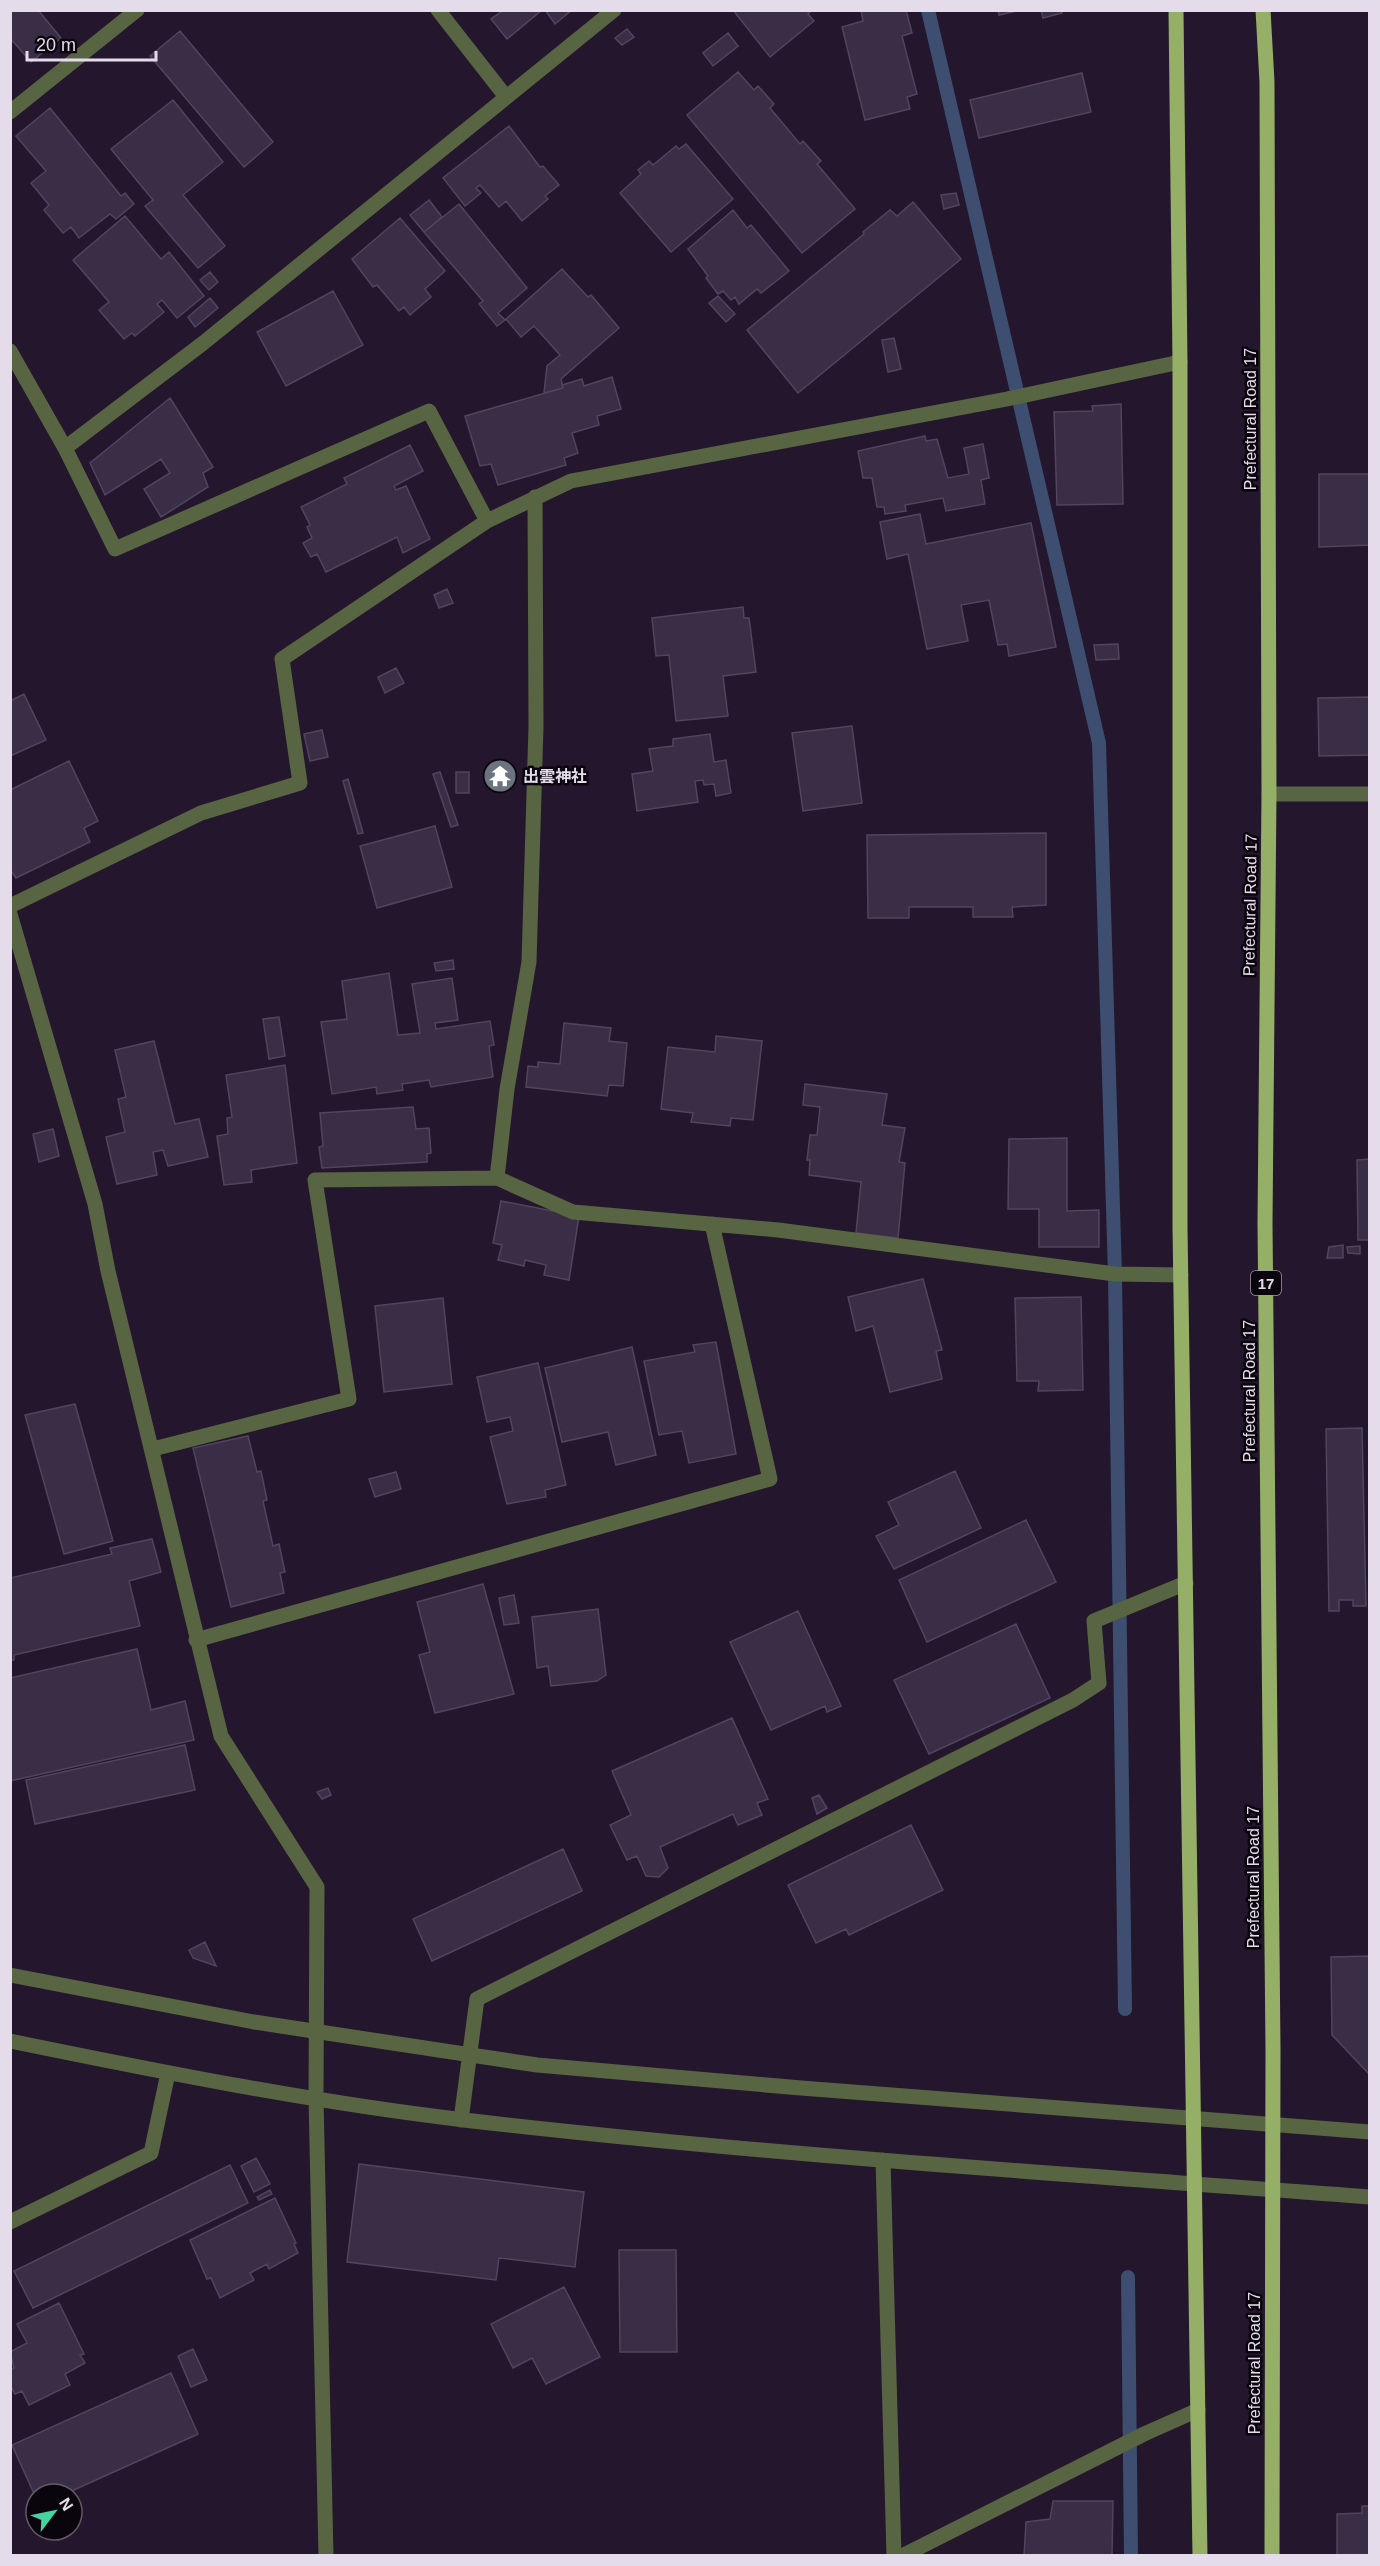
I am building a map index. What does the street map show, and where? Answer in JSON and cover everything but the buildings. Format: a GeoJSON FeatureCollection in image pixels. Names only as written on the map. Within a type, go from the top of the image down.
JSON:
{"type":"FeatureCollection","features":[{"type":"Feature","properties":{"kind":"main road"},"geometry":{"type":"LineString","coordinates":[[1176,10],[1180,362],[1181,1275],[1200,2556]]}},
{"type":"Feature","properties":{"kind":"main road","name":"Prefectural Road 17"},"geometry":{"type":"LineString","coordinates":[[1263,10],[1267,93],[1269,794],[1265,1223],[1272,2124],[1272,2556]]}},
{"type":"Feature","properties":{"kind":"street"},"geometry":{"type":"LineString","coordinates":[[10,112],[137,10]]}},
{"type":"Feature","properties":{"kind":"street"},"geometry":{"type":"LineString","coordinates":[[438,10],[506,97]]}},
{"type":"Feature","properties":{"kind":"street"},"geometry":{"type":"LineString","coordinates":[[65,448],[406,181],[614,10]]}},
{"type":"Feature","properties":{"kind":"street"},"geometry":{"type":"LineString","coordinates":[[10,351],[65,448],[115,549],[429,411],[487,521]]}},
{"type":"Feature","properties":{"kind":"street"},"geometry":{"type":"LineString","coordinates":[[10,906],[201,813],[300,783],[282,659],[487,521],[535,497],[571,481],[1007,399],[1180,362]]}},
{"type":"Feature","properties":{"kind":"street"},"geometry":{"type":"LineString","coordinates":[[497,1178],[507,1089],[529,962],[536,726],[535,497]]}},
{"type":"Feature","properties":{"kind":"street"},"geometry":{"type":"LineString","coordinates":[[1269,794],[1370,794]]}},
{"type":"Feature","properties":{"kind":"street"},"geometry":{"type":"LineString","coordinates":[[10,914],[95,1204],[108,1271],[221,1736],[317,1887],[316,2098],[326,2556]]}},
{"type":"Feature","properties":{"kind":"street"},"geometry":{"type":"LineString","coordinates":[[153,1449],[349,1399],[315,1180],[497,1178],[573,1212],[712,1224],[1102,1272],[1181,1275]]}},
{"type":"Feature","properties":{"kind":"street"},"geometry":{"type":"LineString","coordinates":[[196,1640],[770,1479],[712,1224]]}},
{"type":"Feature","properties":{"kind":"street"},"geometry":{"type":"LineString","coordinates":[[461,2120],[477,1999],[1063,1706],[1098,1683],[1094,1621],[1186,1583]]}},
{"type":"Feature","properties":{"kind":"street"},"geometry":{"type":"LineString","coordinates":[[10,1975],[254,2022],[537,2065],[1370,2132]]}},
{"type":"Feature","properties":{"kind":"street"},"geometry":{"type":"LineString","coordinates":[[10,2041],[168,2073],[461,2120],[883,2160],[1370,2197]]}},
{"type":"Feature","properties":{"kind":"street"},"geometry":{"type":"LineString","coordinates":[[10,2223],[151,2152],[168,2073]]}},
{"type":"Feature","properties":{"kind":"street"},"geometry":{"type":"LineString","coordinates":[[883,2160],[894,2556]]}},
{"type":"Feature","properties":{"kind":"street"},"geometry":{"type":"LineString","coordinates":[[902,2556],[1144,2434],[1198,2410]]}},
{"type":"Feature","properties":{"kind":"waterway"},"geometry":{"type":"LineString","coordinates":[[928,10],[1099,743],[1115,1274],[1125,2009]]}},
{"type":"Feature","properties":{"kind":"waterway"},"geometry":{"type":"LineString","coordinates":[[1128,2277],[1131,2556]]}},
{"type":"Feature","properties":{"kind":"place","name":"出雲神社"},"geometry":{"type":"Point","coordinates":[500,776]}}]}
